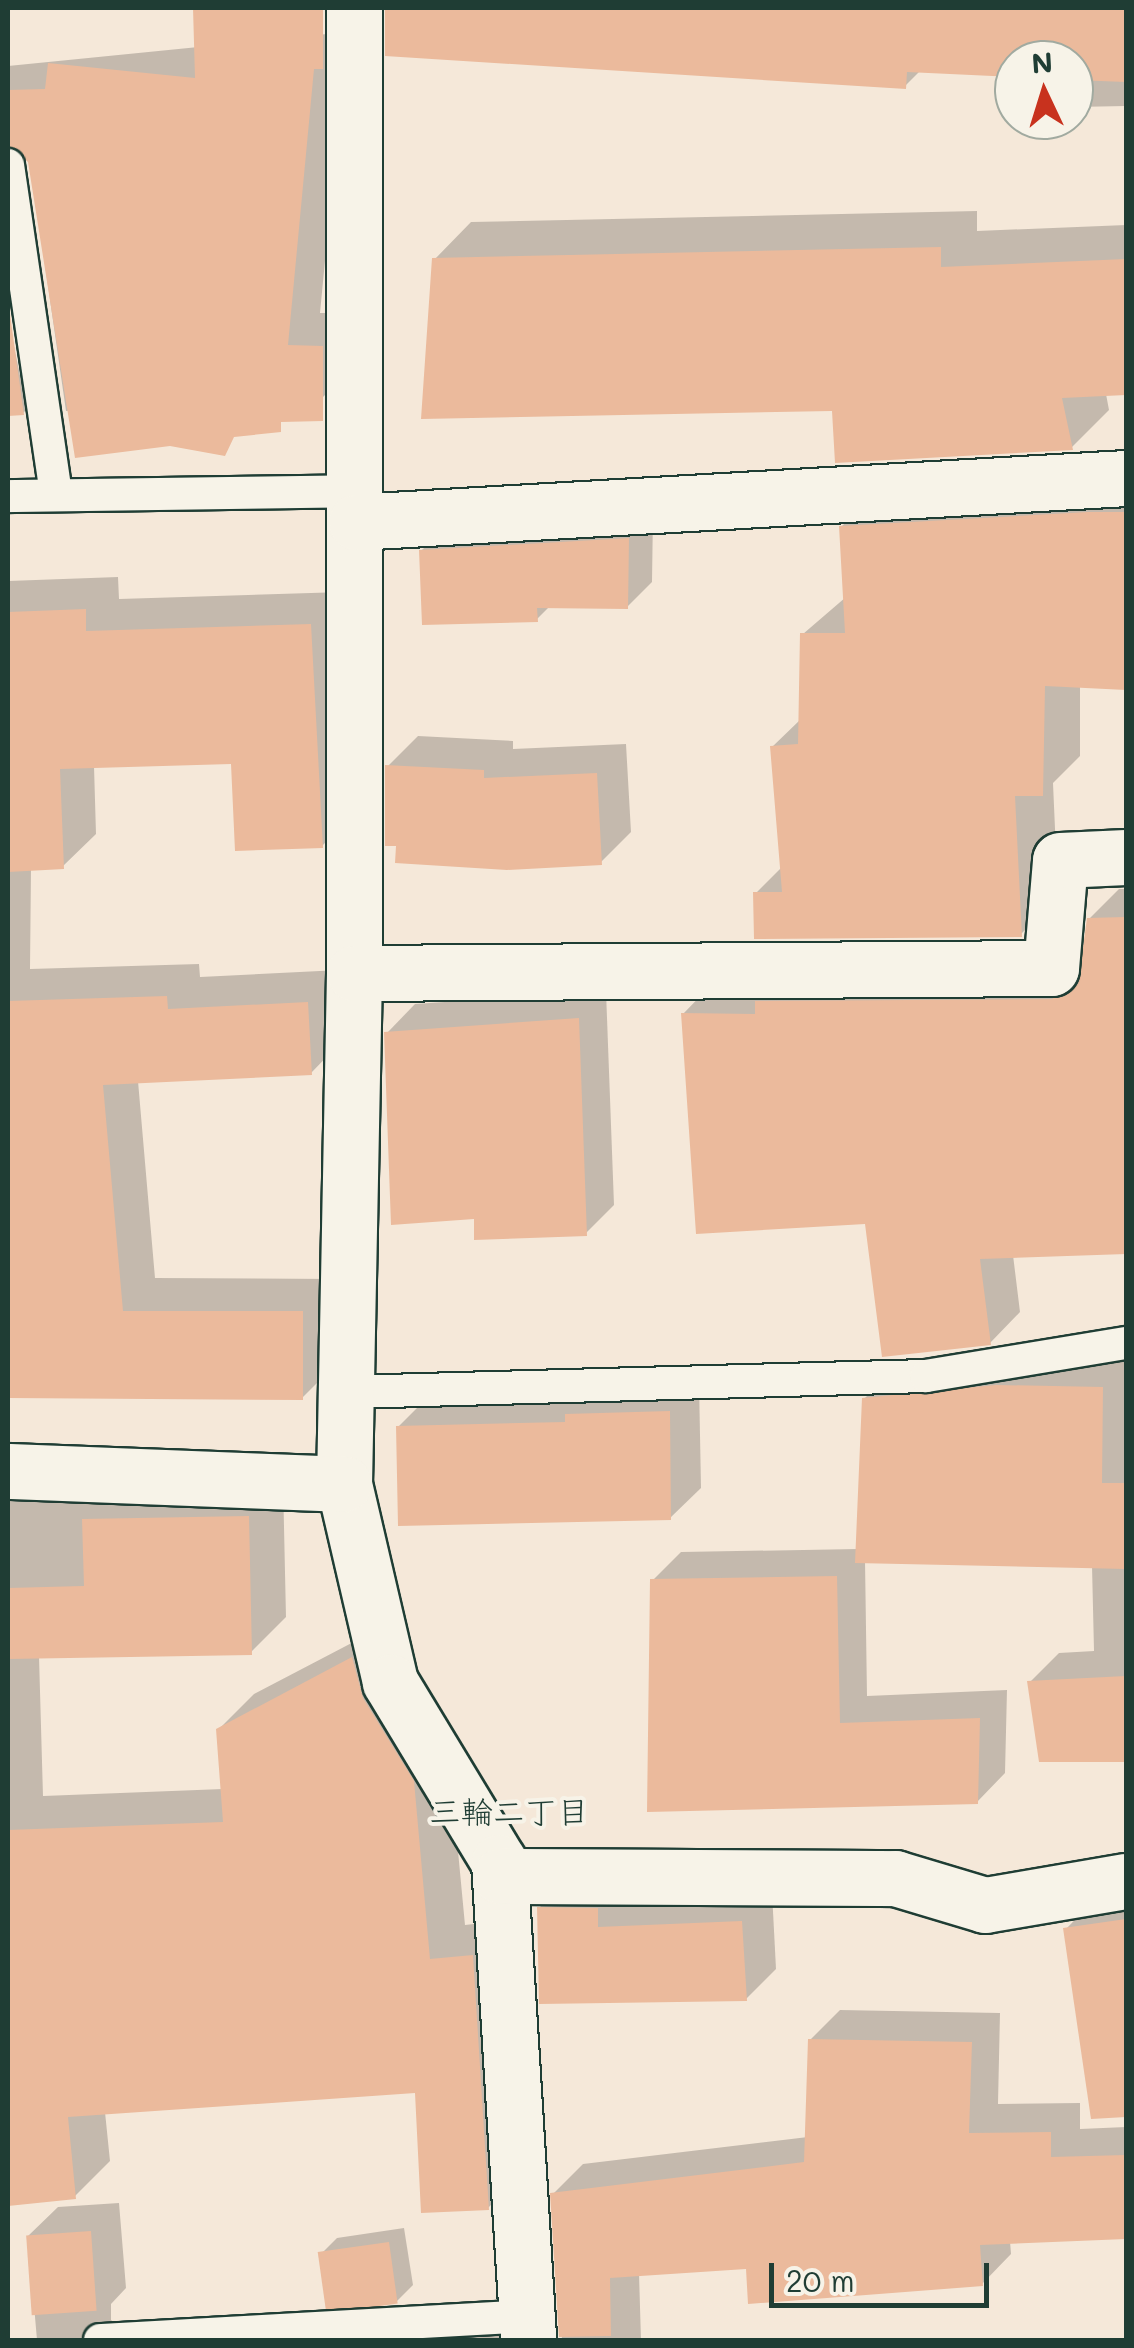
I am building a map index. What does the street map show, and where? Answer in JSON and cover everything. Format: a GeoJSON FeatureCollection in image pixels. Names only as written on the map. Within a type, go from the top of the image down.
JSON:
{"type":"FeatureCollection","features":[{"type":"Feature","properties":{"kind":"street"},"geometry":{"type":"LineString","coordinates":[[354,8],[354,973],[350,1392],[344,1484],[390,1682],[499,1862],[526,2328]]}},
{"type":"Feature","properties":{"kind":"street"},"geometry":{"type":"LineString","coordinates":[[356,506],[1126,478]]}},
{"type":"Feature","properties":{"kind":"street"},"geometry":{"type":"LineString","coordinates":[[354,973],[1050,968],[1060,860],[1126,856]]}},
{"type":"Feature","properties":{"kind":"street"},"geometry":{"type":"LineString","coordinates":[[8,1471],[344,1484]]}},
{"type":"Feature","properties":{"kind":"street"},"geometry":{"type":"LineString","coordinates":[[500,1876],[895,1878],[985,1905],[1126,1882]]}},
{"type":"Feature","properties":{"kind":"lane"},"geometry":{"type":"LineString","coordinates":[[8,164],[56,495]]}},
{"type":"Feature","properties":{"kind":"lane"},"geometry":{"type":"LineString","coordinates":[[8,496],[356,506]]}},
{"type":"Feature","properties":{"kind":"lane"},"geometry":{"type":"LineString","coordinates":[[350,1392],[926,1376],[1126,1343]]}},
{"type":"Feature","properties":{"kind":"lane"},"geometry":{"type":"LineString","coordinates":[[100,2340],[526,2328]]}},
{"type":"Feature","properties":{"kind":"building"},"geometry":{"type":"Polygon","coordinates":[[[193,8],[323,8],[323,69],[314,69],[288,345],[323,346],[323,421],[281,422],[281,432],[234,437],[225,456],[170,446],[75,458],[28,162],[8,145],[8,90],[45,89],[48,63],[195,78],[193,8]]]}},
{"type":"Feature","properties":{"kind":"building"},"geometry":{"type":"Polygon","coordinates":[[[385,8],[1126,8],[1126,82],[1094,81],[1094,40],[994,40],[994,76],[907,72],[906,89],[385,56],[385,8]]]}},
{"type":"Feature","properties":{"kind":"building"},"geometry":{"type":"Polygon","coordinates":[[[941,247],[941,267],[1126,259],[1126,395],[1062,398],[1073,450],[835,463],[832,411],[421,419],[432,258],[941,247]]]}},
{"type":"Feature","properties":{"kind":"building"},"geometry":{"type":"Polygon","coordinates":[[[8,300],[24,415],[8,416],[8,300]]]}},
{"type":"Feature","properties":{"kind":"building"},"geometry":{"type":"Polygon","coordinates":[[[1126,512],[1126,690],[1045,686],[1043,796],[1015,796],[1022,937],[754,939],[753,892],[782,892],[770,746],[798,744],[800,633],[845,633],[839,526],[1126,512]]]}},
{"type":"Feature","properties":{"kind":"building"},"geometry":{"type":"Polygon","coordinates":[[[629,538],[628,609],[537,608],[538,622],[422,625],[419,550],[629,538]]]}},
{"type":"Feature","properties":{"kind":"building"},"geometry":{"type":"Polygon","coordinates":[[[86,609],[86,631],[311,624],[323,848],[235,851],[231,764],[60,769],[64,869],[8,872],[8,612],[86,609]]]}},
{"type":"Feature","properties":{"kind":"building"},"geometry":{"type":"Polygon","coordinates":[[[385,765],[484,770],[484,778],[597,773],[602,865],[507,870],[395,863],[396,846],[385,846],[385,765]]]}},
{"type":"Feature","properties":{"kind":"building"},"geometry":{"type":"Polygon","coordinates":[[[1126,917],[1126,1254],[980,1259],[991,1345],[882,1357],[865,1224],[696,1234],[681,1013],[755,1014],[755,1001],[1052,999],[1078,984],[1087,918],[1126,917]]]}},
{"type":"Feature","properties":{"kind":"building"},"geometry":{"type":"Polygon","coordinates":[[[167,996],[168,1009],[308,1002],[312,1075],[103,1085],[123,1311],[303,1311],[303,1400],[8,1398],[8,1001],[167,996]]]}},
{"type":"Feature","properties":{"kind":"building"},"geometry":{"type":"Polygon","coordinates":[[[579,1018],[587,1236],[474,1240],[474,1219],[391,1225],[384,1032],[579,1018]]]}},
{"type":"Feature","properties":{"kind":"building"},"geometry":{"type":"Polygon","coordinates":[[[996,1385],[1103,1387],[1102,1483],[1126,1483],[1126,1569],[855,1563],[862,1398],[996,1385]]]}},
{"type":"Feature","properties":{"kind":"building"},"geometry":{"type":"Polygon","coordinates":[[[670,1411],[671,1520],[398,1526],[396,1426],[565,1422],[565,1414],[670,1411]]]}},
{"type":"Feature","properties":{"kind":"building"},"geometry":{"type":"Polygon","coordinates":[[[249,1516],[252,1655],[8,1659],[8,1588],[84,1586],[82,1519],[249,1516]]]}},
{"type":"Feature","properties":{"kind":"building"},"geometry":{"type":"Polygon","coordinates":[[[837,1576],[840,1723],[980,1718],[978,1804],[647,1812],[650,1579],[837,1576]]]}},
{"type":"Feature","properties":{"kind":"building"},"geometry":{"type":"Polygon","coordinates":[[[352,1657],[363,1698],[414,1781],[430,1959],[473,1955],[489,2210],[421,2213],[415,2093],[68,2117],[76,2199],[8,2206],[8,1830],[223,1822],[216,1729],[352,1657]]]}},
{"type":"Feature","properties":{"kind":"building"},"geometry":{"type":"Polygon","coordinates":[[[1126,1676],[1126,1762],[1039,1762],[1027,1681],[1126,1676]]]}},
{"type":"Feature","properties":{"kind":"building"},"geometry":{"type":"Polygon","coordinates":[[[537,1907],[598,1908],[598,1927],[742,1921],[747,2001],[539,2004],[537,1907]]]}},
{"type":"Feature","properties":{"kind":"building"},"geometry":{"type":"Polygon","coordinates":[[[1126,1919],[1126,2117],[1091,2119],[1063,1928],[1126,1919]]]}},
{"type":"Feature","properties":{"kind":"building"},"geometry":{"type":"Polygon","coordinates":[[[808,2039],[972,2042],[969,2133],[1051,2132],[1051,2157],[1126,2155],[1126,2239],[980,2245],[983,2286],[748,2304],[746,2269],[610,2278],[611,2336],[559,2337],[550,2193],[804,2162],[808,2039]]]}},
{"type":"Feature","properties":{"kind":"building"},"geometry":{"type":"Polygon","coordinates":[[[91,2231],[97,2311],[32,2315],[26,2236],[91,2231]]]}},
{"type":"Feature","properties":{"kind":"building"},"geometry":{"type":"Polygon","coordinates":[[[389,2242],[398,2303],[326,2313],[318,2252],[389,2242]]]}},
{"type":"Feature","properties":{"kind":"district","name":"三輪二丁目"},"geometry":{"type":"Point","coordinates":[509,1810]}}]}
